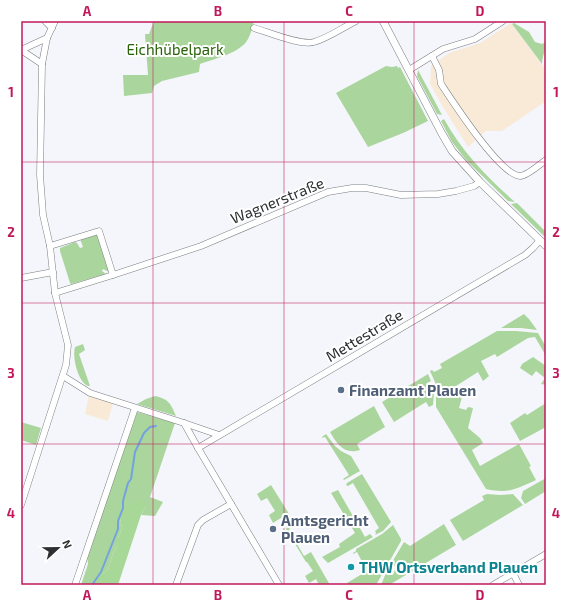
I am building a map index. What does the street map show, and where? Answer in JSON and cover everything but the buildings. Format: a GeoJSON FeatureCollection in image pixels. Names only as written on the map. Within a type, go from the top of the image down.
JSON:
{"type":"FeatureCollection","features":[{"type":"Feature","properties":{"kind":"street"},"geometry":{"type":"LineString","coordinates":[[46,21],[52,28]]}},
{"type":"Feature","properties":{"kind":"street"},"geometry":{"type":"LineString","coordinates":[[21,505],[63,376],[68,356],[68,345],[55,293],[50,246],[43,215],[40,175],[42,64],[47,38],[55,21]]}},
{"type":"Feature","properties":{"kind":"street"},"geometry":{"type":"LineString","coordinates":[[254,28],[305,43],[314,42],[356,21]]}},
{"type":"Feature","properties":{"kind":"street"},"geometry":{"type":"LineString","coordinates":[[383,21],[452,151],[480,182],[546,246]]}},
{"type":"Feature","properties":{"kind":"street"},"geometry":{"type":"LineString","coordinates":[[409,70],[443,49],[475,39],[503,21]]}},
{"type":"Feature","properties":{"kind":"street"},"geometry":{"type":"LineString","coordinates":[[21,50],[47,38]]}},
{"type":"Feature","properties":{"kind":"street"},"geometry":{"type":"LineString","coordinates":[[21,50],[42,64]]}},
{"type":"Feature","properties":{"kind":"street"},"geometry":{"type":"LineString","coordinates":[[432,56],[439,70],[441,84],[491,155],[514,175],[520,176],[526,175],[546,160]]}},
{"type":"Feature","properties":{"kind":"street","name":"Wagnerstraße"},"geometry":{"type":"LineString","coordinates":[[55,293],[201,246],[328,192],[352,188],[366,188],[401,194],[438,194],[474,186],[480,182]]}},
{"type":"Feature","properties":{"kind":"street"},"geometry":{"type":"LineString","coordinates":[[50,246],[99,231],[113,275]]}},
{"type":"Feature","properties":{"kind":"street","name":"Mettestraße"},"geometry":{"type":"LineString","coordinates":[[198,448],[525,255],[540,240]]}},
{"type":"Feature","properties":{"kind":"street"},"geometry":{"type":"LineString","coordinates":[[21,278],[53,272]]}},
{"type":"Feature","properties":{"kind":"street"},"geometry":{"type":"LineString","coordinates":[[63,376],[90,393],[219,435]]}},
{"type":"Feature","properties":{"kind":"street"},"geometry":{"type":"LineString","coordinates":[[75,585],[135,408]]}},
{"type":"Feature","properties":{"kind":"street"},"geometry":{"type":"LineString","coordinates":[[184,423],[279,585]]}},
{"type":"Feature","properties":{"kind":"street"},"geometry":{"type":"LineString","coordinates":[[176,585],[198,526],[203,520],[231,504]]}},
{"type":"Feature","properties":{"kind":"street"},"geometry":{"type":"LineString","coordinates":[[493,585],[546,554]]}},
{"type":"Feature","properties":{"kind":"street"},"geometry":{"type":"LineString","coordinates":[[513,573],[519,585]]}},
{"type":"Feature","properties":{"kind":"shaded area"},"geometry":{"type":"Polygon","coordinates":[[[511,23],[546,70],[546,101],[502,131],[486,131],[468,147],[430,84],[431,66],[449,53],[480,43],[511,23]]]}},
{"type":"Feature","properties":{"kind":"shaded area"},"geometry":{"type":"Polygon","coordinates":[[[89,395],[113,403],[108,421],[85,414],[89,395]]]}},
{"type":"Feature","properties":{"kind":"green space","name":"Eichhübelpark"},"geometry":{"type":"Polygon","coordinates":[[[154,21],[254,21],[250,35],[245,44],[227,55],[200,64],[199,72],[162,81],[154,86],[152,93],[124,96],[123,75],[148,75],[145,34],[149,34],[154,21]]]}},
{"type":"Feature","properties":{"kind":"green space"},"geometry":{"type":"Polygon","coordinates":[[[514,23],[529,32],[535,42],[542,44],[546,42],[542,64],[512,24],[514,23]]]}},
{"type":"Feature","properties":{"kind":"green space"},"geometry":{"type":"Polygon","coordinates":[[[386,66],[400,67],[428,121],[368,147],[336,93],[386,66]]]}},
{"type":"Feature","properties":{"kind":"green space"},"geometry":{"type":"Polygon","coordinates":[[[418,70],[442,115],[437,114],[417,76],[418,70]]]}},
{"type":"Feature","properties":{"kind":"green space"},"geometry":{"type":"Polygon","coordinates":[[[444,119],[451,131],[476,164],[515,202],[508,201],[466,160],[452,142],[441,121],[444,119]]]}},
{"type":"Feature","properties":{"kind":"green space"},"geometry":{"type":"Polygon","coordinates":[[[517,203],[546,232],[546,238],[511,204],[517,203]]]}},
{"type":"Feature","properties":{"kind":"green space"},"geometry":{"type":"Polygon","coordinates":[[[95,234],[97,235],[109,272],[103,269],[102,271],[106,274],[71,284],[60,248],[75,242],[80,248],[83,247],[80,239],[95,234]]]}},
{"type":"Feature","properties":{"kind":"green space"},"geometry":{"type":"Polygon","coordinates":[[[524,314],[537,330],[501,328],[524,314]]]}},
{"type":"Feature","properties":{"kind":"green space"},"geometry":{"type":"Polygon","coordinates":[[[497,331],[538,333],[546,347],[546,356],[535,337],[528,338],[497,357],[495,354],[481,361],[489,376],[483,381],[478,372],[456,386],[462,397],[459,408],[466,410],[468,407],[473,408],[468,428],[480,438],[483,443],[472,450],[480,466],[519,444],[531,466],[529,467],[536,480],[507,491],[486,489],[436,407],[435,382],[430,371],[432,370],[434,372],[442,368],[440,364],[497,331]]]}},
{"type":"Feature","properties":{"kind":"green space"},"geometry":{"type":"Polygon","coordinates":[[[83,344],[85,350],[79,354],[90,386],[84,384],[81,380],[74,357],[75,347],[83,344]]]}},
{"type":"Feature","properties":{"kind":"green space"},"geometry":{"type":"Polygon","coordinates":[[[533,357],[546,366],[546,385],[541,384],[545,378],[536,371],[532,376],[520,368],[522,364],[533,357]]]}},
{"type":"Feature","properties":{"kind":"green space"},"geometry":{"type":"Polygon","coordinates":[[[428,374],[431,381],[427,383],[430,393],[434,393],[433,405],[429,407],[426,402],[394,422],[382,402],[428,374]]]}},
{"type":"Feature","properties":{"kind":"green space"},"geometry":{"type":"Polygon","coordinates":[[[155,396],[166,400],[173,408],[176,416],[137,404],[155,396]]]}},
{"type":"Feature","properties":{"kind":"green space"},"geometry":{"type":"Polygon","coordinates":[[[546,403],[546,427],[520,441],[510,423],[525,413],[527,415],[546,403]]]}},
{"type":"Feature","properties":{"kind":"green space"},"geometry":{"type":"Polygon","coordinates":[[[374,406],[385,427],[357,444],[360,450],[345,450],[335,441],[330,432],[374,406]]]}},
{"type":"Feature","properties":{"kind":"green space"},"geometry":{"type":"Polygon","coordinates":[[[137,412],[175,423],[150,497],[163,502],[155,516],[141,515],[146,506],[120,518],[122,528],[118,538],[118,545],[113,553],[108,570],[97,578],[93,585],[81,585],[88,564],[87,557],[137,412]]]}},
{"type":"Feature","properties":{"kind":"green space"},"geometry":{"type":"Polygon","coordinates":[[[21,422],[41,428],[36,445],[21,440],[21,422]]]}},
{"type":"Feature","properties":{"kind":"green space"},"geometry":{"type":"Polygon","coordinates":[[[326,434],[335,446],[351,456],[360,471],[344,480],[343,479],[349,475],[325,437],[322,438],[326,434]]]}},
{"type":"Feature","properties":{"kind":"green space"},"geometry":{"type":"Polygon","coordinates":[[[362,474],[391,522],[383,531],[375,535],[375,531],[379,528],[353,483],[348,486],[346,485],[362,474]]]}},
{"type":"Feature","properties":{"kind":"green space"},"geometry":{"type":"Polygon","coordinates":[[[546,478],[546,491],[525,504],[521,498],[523,491],[546,478]]]}},
{"type":"Feature","properties":{"kind":"green space"},"geometry":{"type":"Polygon","coordinates":[[[271,485],[291,517],[283,521],[281,518],[273,523],[269,515],[275,511],[267,498],[261,501],[257,494],[271,485]]]}},
{"type":"Feature","properties":{"kind":"green space"},"geometry":{"type":"Polygon","coordinates":[[[338,490],[365,537],[370,534],[373,537],[328,563],[322,557],[340,547],[339,544],[355,533],[331,493],[338,490]]]}},
{"type":"Feature","properties":{"kind":"green space"},"geometry":{"type":"Polygon","coordinates":[[[487,494],[513,494],[523,505],[463,541],[450,520],[484,500],[482,496],[487,494]]]}},
{"type":"Feature","properties":{"kind":"green space"},"geometry":{"type":"Polygon","coordinates":[[[138,501],[143,502],[146,506],[141,515],[118,585],[93,585],[96,578],[108,570],[113,553],[118,545],[118,538],[122,528],[120,518],[124,510],[138,501]]]}},
{"type":"Feature","properties":{"kind":"green space"},"geometry":{"type":"Polygon","coordinates":[[[292,519],[295,524],[289,529],[294,539],[301,535],[303,540],[297,544],[304,556],[311,552],[330,585],[319,585],[316,579],[309,583],[305,576],[313,571],[286,529],[287,527],[285,523],[292,519]]]}},
{"type":"Feature","properties":{"kind":"green space"},"geometry":{"type":"Polygon","coordinates":[[[444,524],[456,545],[389,585],[381,585],[386,573],[393,575],[396,567],[391,564],[404,542],[410,546],[444,524]]]}},
{"type":"Feature","properties":{"kind":"green space"},"geometry":{"type":"Polygon","coordinates":[[[393,525],[401,541],[376,585],[349,585],[347,583],[367,571],[357,552],[353,553],[356,549],[382,534],[393,525]]]}},
{"type":"Feature","properties":{"kind":"waterway"},"geometry":{"type":"LineString","coordinates":[[92,585],[101,572],[118,529],[118,521],[123,508],[123,501],[128,483],[131,479],[135,452],[144,433],[150,427],[156,426]]}},
{"type":"Feature","properties":{"kind":"place","name":"Finanzamt Plauen"},"geometry":{"type":"Point","coordinates":[341,390]}},
{"type":"Feature","properties":{"kind":"place","name":"Amtsgericht Plauen"},"geometry":{"type":"Point","coordinates":[273,529]}},
{"type":"Feature","properties":{"kind":"place","name":"THW Ortsverband Plauen"},"geometry":{"type":"Point","coordinates":[351,567]}}]}
